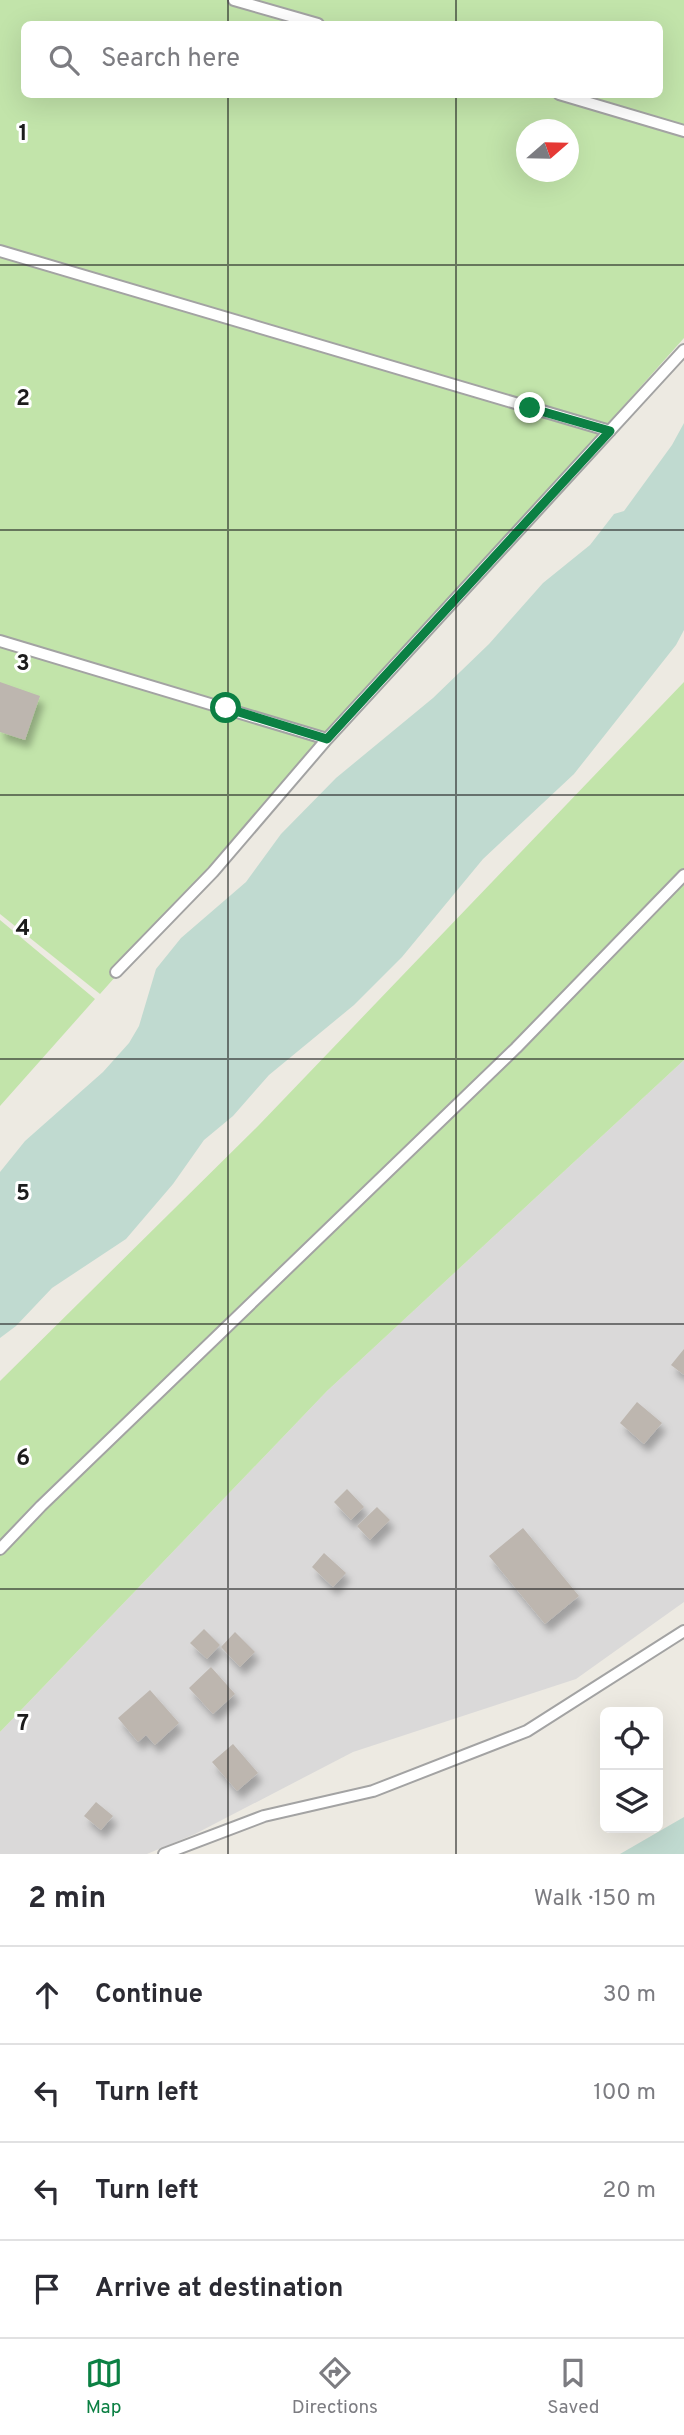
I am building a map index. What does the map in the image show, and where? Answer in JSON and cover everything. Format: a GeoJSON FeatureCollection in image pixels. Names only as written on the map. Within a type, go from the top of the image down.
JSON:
{"type":"FeatureCollection","features":[{"type":"Feature","properties":{"kind":"lane"},"geometry":{"type":"LineString","coordinates":[[234,0],[308,21]]}},
{"type":"Feature","properties":{"kind":"lane"},"geometry":{"type":"LineString","coordinates":[[573,98],[684,131]]}},
{"type":"Feature","properties":{"kind":"lane"},"geometry":{"type":"LineString","coordinates":[[0,251],[610,431]]}},
{"type":"Feature","properties":{"kind":"lane"},"geometry":{"type":"LineString","coordinates":[[116,972],[213,872],[327,739],[684,350]]}},
{"type":"Feature","properties":{"kind":"lane"},"geometry":{"type":"LineString","coordinates":[[0,640],[327,739]]}},
{"type":"Feature","properties":{"kind":"lane"},"geometry":{"type":"LineString","coordinates":[[0,1549],[41,1506],[516,1048],[684,875]]}},
{"type":"Feature","properties":{"kind":"lane"},"geometry":{"type":"LineString","coordinates":[[164,1854],[264,1816],[373,1791],[527,1731],[684,1631]]}},
{"type":"Feature","properties":{"kind":"shaded area"},"geometry":{"type":"Polygon","coordinates":[[[684,1060],[684,1602],[576,1679],[353,1752],[195,1834],[147,1854],[0,1854],[0,1732],[327,1391],[684,1060]]]}},
{"type":"Feature","properties":{"kind":"green space"},"geometry":{"type":"Polygon","coordinates":[[[0,0],[684,0],[684,338],[100,994],[0,914],[0,0]]]}},
{"type":"Feature","properties":{"kind":"green space"},"geometry":{"type":"Polygon","coordinates":[[[684,423],[684,630],[676,645],[574,774],[483,859],[402,957],[354,1005],[269,1075],[233,1116],[204,1140],[173,1184],[126,1239],[52,1288],[16,1326],[0,1338],[0,1172],[25,1141],[103,1072],[129,1043],[139,1026],[156,969],[181,938],[246,882],[281,834],[336,778],[433,698],[489,644],[543,583],[590,545],[614,514],[624,511],[672,445],[684,423]]]}},
{"type":"Feature","properties":{"kind":"green space"},"geometry":{"type":"Polygon","coordinates":[[[684,682],[684,1060],[327,1391],[0,1732],[0,1381],[259,1125],[684,682]]]}},
{"type":"Feature","properties":{"kind":"green space"},"geometry":{"type":"Polygon","coordinates":[[[0,920],[95,999],[0,1106],[0,920]]]}},
{"type":"Feature","properties":{"kind":"green space"},"geometry":{"type":"Polygon","coordinates":[[[684,1817],[684,1854],[620,1854],[656,1833],[663,1833],[663,1829],[684,1817]]]}},
{"type":"Feature","properties":{"kind":"building"},"geometry":{"type":"Polygon","coordinates":[[[0,682],[40,696],[25,740],[0,732],[0,682]]]}},
{"type":"Feature","properties":{"kind":"building"},"geometry":{"type":"Polygon","coordinates":[[[684,1349],[684,1375],[671,1365],[684,1349]]]}},
{"type":"Feature","properties":{"kind":"building"},"geometry":{"type":"Polygon","coordinates":[[[637,1402],[662,1423],[644,1444],[620,1423],[637,1402]]]}},
{"type":"Feature","properties":{"kind":"building"},"geometry":{"type":"Polygon","coordinates":[[[347,1489],[364,1507],[351,1520],[334,1502],[347,1489]]]}},
{"type":"Feature","properties":{"kind":"building"},"geometry":{"type":"Polygon","coordinates":[[[377,1507],[390,1520],[370,1540],[357,1526],[377,1507]]]}},
{"type":"Feature","properties":{"kind":"building"},"geometry":{"type":"Polygon","coordinates":[[[523,1528],[579,1596],[545,1624],[489,1556],[523,1528]]]}},
{"type":"Feature","properties":{"kind":"building"},"geometry":{"type":"Polygon","coordinates":[[[324,1553],[346,1573],[333,1587],[312,1567],[324,1553]]]}},
{"type":"Feature","properties":{"kind":"building"},"geometry":{"type":"Polygon","coordinates":[[[204,1629],[220,1645],[207,1659],[190,1643],[204,1629]]]}},
{"type":"Feature","properties":{"kind":"building"},"geometry":{"type":"Polygon","coordinates":[[[235,1632],[255,1652],[240,1667],[221,1647],[235,1632]]]}},
{"type":"Feature","properties":{"kind":"building"},"geometry":{"type":"Polygon","coordinates":[[[211,1667],[235,1694],[213,1714],[189,1688],[211,1667]]]}},
{"type":"Feature","properties":{"kind":"building"},"geometry":{"type":"Polygon","coordinates":[[[150,1690],[179,1723],[155,1745],[146,1735],[138,1742],[118,1718],[150,1690]]]}},
{"type":"Feature","properties":{"kind":"building"},"geometry":{"type":"Polygon","coordinates":[[[233,1744],[258,1773],[237,1791],[212,1762],[233,1744]]]}},
{"type":"Feature","properties":{"kind":"building"},"geometry":{"type":"Polygon","coordinates":[[[96,1802],[113,1816],[101,1830],[84,1816],[96,1802]]]}},
{"type":"Feature","properties":{"kind":"route"},"geometry":{"type":"LineString","coordinates":[[226,708],[327,739],[610,431],[530,408]]}}]}
